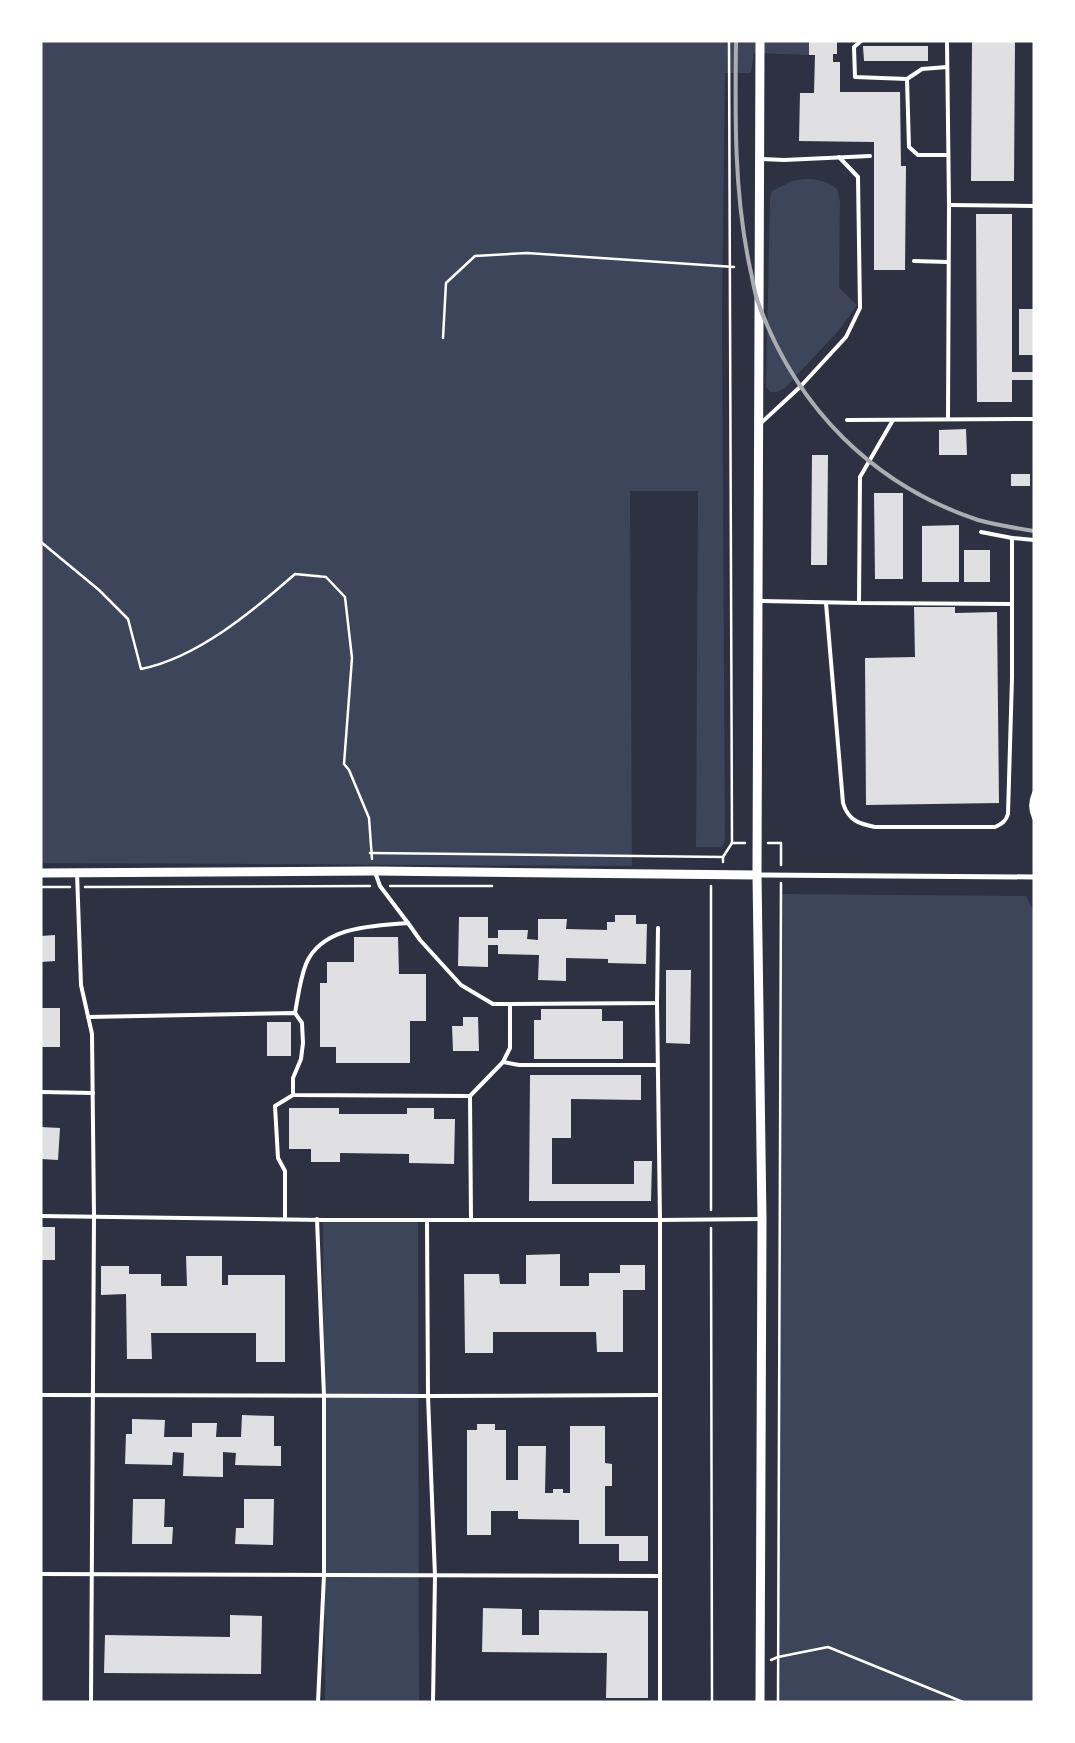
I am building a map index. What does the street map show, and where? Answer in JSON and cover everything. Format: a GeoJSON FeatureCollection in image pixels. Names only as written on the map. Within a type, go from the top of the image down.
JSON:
{"type":"FeatureCollection","features":[{"type":"Feature","properties":{"kind":"street"},"geometry":{"type":"LineString","coordinates":[[760,41],[756,875],[762,1219],[760,1702]]}},
{"type":"Feature","properties":{"kind":"street"},"geometry":{"type":"LineString","coordinates":[[41,873],[375,871],[1034,877]]}},
{"type":"Feature","properties":{"kind":"lane"},"geometry":{"type":"LineString","coordinates":[[862,41],[854,48],[854,78],[908,79],[922,70],[947,68]]}},
{"type":"Feature","properties":{"kind":"lane"},"geometry":{"type":"LineString","coordinates":[[947,41],[949,205],[948,419]]}},
{"type":"Feature","properties":{"kind":"lane"},"geometry":{"type":"LineString","coordinates":[[908,79],[909,147],[918,155],[947,155]]}},
{"type":"Feature","properties":{"kind":"lane"},"geometry":{"type":"LineString","coordinates":[[759,160],[870,156]]}},
{"type":"Feature","properties":{"kind":"lane"},"geometry":{"type":"LineString","coordinates":[[758,425],[800,387],[846,338],[860,308],[858,177],[840,157]]}},
{"type":"Feature","properties":{"kind":"lane"},"geometry":{"type":"LineString","coordinates":[[949,205],[1034,206]]}},
{"type":"Feature","properties":{"kind":"lane"},"geometry":{"type":"LineString","coordinates":[[914,261],[948,262]]}},
{"type":"Feature","properties":{"kind":"lane"},"geometry":{"type":"LineString","coordinates":[[847,420],[1034,418]]}},
{"type":"Feature","properties":{"kind":"lane"},"geometry":{"type":"LineString","coordinates":[[859,604],[860,477],[893,420]]}},
{"type":"Feature","properties":{"kind":"lane"},"geometry":{"type":"LineString","coordinates":[[981,532],[1034,540]]}},
{"type":"Feature","properties":{"kind":"lane"},"geometry":{"type":"LineString","coordinates":[[826,603],[843,803],[846,813],[862,825],[875,827],[995,827],[1001,825],[1008,814],[1012,538]]}},
{"type":"Feature","properties":{"kind":"lane"},"geometry":{"type":"LineString","coordinates":[[757,602],[1012,604]]}},
{"type":"Feature","properties":{"kind":"lane"},"geometry":{"type":"LineString","coordinates":[[1034,793],[1030,807],[1034,818]]}},
{"type":"Feature","properties":{"kind":"lane"},"geometry":{"type":"LineString","coordinates":[[375,871],[380,886],[420,940],[461,985],[493,1004],[657,1003]]}},
{"type":"Feature","properties":{"kind":"lane"},"geometry":{"type":"LineString","coordinates":[[77,873],[81,985],[92,1034],[93,1093],[91,1702]]}},
{"type":"Feature","properties":{"kind":"lane"},"geometry":{"type":"LineString","coordinates":[[293,1095],[293,1078],[300,1059],[303,1043],[302,1023],[295,1013],[306,963],[320,944],[338,933],[376,926],[408,923]]}},
{"type":"Feature","properties":{"kind":"lane"},"geometry":{"type":"LineString","coordinates":[[658,928],[660,1702]]}},
{"type":"Feature","properties":{"kind":"lane"},"geometry":{"type":"LineString","coordinates":[[471,1220],[470,1096],[503,1062],[510,1048],[510,1004]]}},
{"type":"Feature","properties":{"kind":"lane"},"geometry":{"type":"LineString","coordinates":[[88,1017],[295,1013]]}},
{"type":"Feature","properties":{"kind":"lane"},"geometry":{"type":"LineString","coordinates":[[503,1062],[519,1065],[657,1065]]}},
{"type":"Feature","properties":{"kind":"lane"},"geometry":{"type":"LineString","coordinates":[[41,1092],[93,1093]]}},
{"type":"Feature","properties":{"kind":"lane"},"geometry":{"type":"LineString","coordinates":[[285,1219],[285,1171],[278,1158],[275,1106],[293,1095],[470,1096]]}},
{"type":"Feature","properties":{"kind":"lane"},"geometry":{"type":"LineString","coordinates":[[41,1216],[427,1220],[762,1219]]}},
{"type":"Feature","properties":{"kind":"lane"},"geometry":{"type":"LineString","coordinates":[[317,1219],[324,1396],[324,1575],[318,1702]]}},
{"type":"Feature","properties":{"kind":"lane"},"geometry":{"type":"LineString","coordinates":[[427,1220],[428,1396],[435,1576],[433,1702]]}},
{"type":"Feature","properties":{"kind":"lane"},"geometry":{"type":"LineString","coordinates":[[41,1395],[660,1395]]}},
{"type":"Feature","properties":{"kind":"lane"},"geometry":{"type":"LineString","coordinates":[[41,1574],[660,1576]]}},
{"type":"Feature","properties":{"kind":"path"},"geometry":{"type":"LineString","coordinates":[[712,1702],[711,885],[723,885],[723,857],[732,843],[729,41]]}},
{"type":"Feature","properties":{"kind":"path"},"geometry":{"type":"LineString","coordinates":[[443,338],[446,284],[475,256],[527,253],[734,267]]}},
{"type":"Feature","properties":{"kind":"path"},"geometry":{"type":"LineString","coordinates":[[41,542],[99,590],[128,619],[141,669],[160,665],[188,653],[255,610],[295,574],[326,577],[344,597],[349,621],[352,658],[344,764],[349,770],[369,818],[370,853],[723,857]]}},
{"type":"Feature","properties":{"kind":"path"},"geometry":{"type":"LineString","coordinates":[[778,1702],[781,894]]}},
{"type":"Feature","properties":{"kind":"path"},"geometry":{"type":"LineString","coordinates":[[761,1665],[778,1657],[828,1647],[963,1702]]}},
{"type":"Feature","properties":{"kind":"shaded area"},"geometry":{"type":"Polygon","coordinates":[[[41,41],[809,41],[809,55],[754,53],[751,73],[725,73],[722,316],[725,841],[722,847],[696,847],[698,491],[630,491],[632,866],[41,863],[41,41]]]}},
{"type":"Feature","properties":{"kind":"shaded area"},"geometry":{"type":"Polygon","coordinates":[[[803,179],[821,181],[837,189],[840,201],[839,288],[857,305],[840,329],[785,388],[777,392],[770,392],[766,387],[770,198],[772,191],[792,181],[803,179]]]}},
{"type":"Feature","properties":{"kind":"shaded area"},"geometry":{"type":"Polygon","coordinates":[[[781,894],[1026,896],[1034,912],[1034,1702],[778,1702],[781,894]]]}},
{"type":"Feature","properties":{"kind":"shaded area"},"geometry":{"type":"Polygon","coordinates":[[[418,1219],[419,1702],[325,1702],[323,1220],[418,1219]]]}},
{"type":"Feature","properties":{"kind":"building"},"geometry":{"type":"Polygon","coordinates":[[[809,41],[837,41],[837,54],[833,54],[833,62],[840,62],[840,92],[900,92],[901,166],[906,166],[905,270],[874,270],[874,142],[799,141],[800,93],[814,93],[815,55],[809,55],[809,41]]]}},
{"type":"Feature","properties":{"kind":"building"},"geometry":{"type":"Polygon","coordinates":[[[972,41],[1015,41],[1014,181],[971,181],[972,41]]]}},
{"type":"Feature","properties":{"kind":"building"},"geometry":{"type":"Polygon","coordinates":[[[863,46],[928,46],[928,61],[864,61],[863,46]]]}},
{"type":"Feature","properties":{"kind":"building"},"geometry":{"type":"Polygon","coordinates":[[[976,214],[1012,214],[1012,372],[1033,372],[1033,380],[1012,380],[1012,402],[977,402],[976,214]]]}},
{"type":"Feature","properties":{"kind":"building"},"geometry":{"type":"Polygon","coordinates":[[[1019,309],[1034,309],[1034,355],[1019,355],[1019,309]]]}},
{"type":"Feature","properties":{"kind":"building"},"geometry":{"type":"Polygon","coordinates":[[[966,429],[967,455],[939,455],[939,430],[966,429]]]}},
{"type":"Feature","properties":{"kind":"building"},"geometry":{"type":"Polygon","coordinates":[[[812,455],[828,455],[827,565],[811,565],[812,455]]]}},
{"type":"Feature","properties":{"kind":"building"},"geometry":{"type":"Polygon","coordinates":[[[1011,474],[1030,474],[1030,486],[1011,486],[1011,474]]]}},
{"type":"Feature","properties":{"kind":"building"},"geometry":{"type":"Polygon","coordinates":[[[874,493],[903,493],[903,579],[875,579],[874,493]]]}},
{"type":"Feature","properties":{"kind":"building"},"geometry":{"type":"Polygon","coordinates":[[[959,525],[959,582],[922,582],[922,526],[959,525]]]}},
{"type":"Feature","properties":{"kind":"building"},"geometry":{"type":"Polygon","coordinates":[[[964,550],[990,550],[990,582],[964,582],[964,550]]]}},
{"type":"Feature","properties":{"kind":"building"},"geometry":{"type":"Polygon","coordinates":[[[914,607],[955,607],[955,613],[997,612],[999,803],[866,805],[865,658],[915,657],[914,607]]]}},
{"type":"Feature","properties":{"kind":"building"},"geometry":{"type":"Polygon","coordinates":[[[615,915],[636,915],[636,924],[647,924],[646,964],[608,963],[608,959],[566,958],[566,981],[538,980],[539,955],[498,954],[498,945],[488,945],[488,967],[458,966],[459,917],[488,917],[488,938],[498,938],[498,930],[528,930],[527,939],[538,940],[538,919],[567,919],[566,929],[607,930],[607,922],[615,922],[615,915]]]}},
{"type":"Feature","properties":{"kind":"building"},"geometry":{"type":"Polygon","coordinates":[[[55,935],[55,961],[41,962],[41,936],[55,935]]]}},
{"type":"Feature","properties":{"kind":"building"},"geometry":{"type":"Polygon","coordinates":[[[354,937],[398,937],[399,974],[426,974],[426,1021],[410,1021],[410,1063],[336,1063],[336,1047],[320,1047],[320,983],[327,983],[327,962],[354,962],[354,937]]]}},
{"type":"Feature","properties":{"kind":"building"},"geometry":{"type":"Polygon","coordinates":[[[666,970],[691,970],[690,1044],[666,1043],[666,970]]]}},
{"type":"Feature","properties":{"kind":"building"},"geometry":{"type":"Polygon","coordinates":[[[41,1008],[60,1008],[60,1047],[41,1047],[41,1008]]]}},
{"type":"Feature","properties":{"kind":"building"},"geometry":{"type":"Polygon","coordinates":[[[541,1009],[602,1009],[602,1021],[623,1021],[623,1059],[534,1059],[534,1020],[541,1020],[541,1009]]]}},
{"type":"Feature","properties":{"kind":"building"},"geometry":{"type":"Polygon","coordinates":[[[463,1017],[478,1017],[479,1051],[453,1051],[452,1026],[463,1026],[463,1017]]]}},
{"type":"Feature","properties":{"kind":"building"},"geometry":{"type":"Polygon","coordinates":[[[267,1022],[291,1022],[291,1056],[267,1056],[267,1022]]]}},
{"type":"Feature","properties":{"kind":"building"},"geometry":{"type":"Polygon","coordinates":[[[530,1075],[641,1075],[641,1100],[571,1099],[571,1138],[552,1138],[552,1184],[634,1184],[634,1161],[652,1161],[651,1201],[529,1201],[530,1075]]]}},
{"type":"Feature","properties":{"kind":"building"},"geometry":{"type":"Polygon","coordinates":[[[289,1108],[339,1108],[339,1114],[407,1114],[407,1108],[434,1108],[434,1119],[455,1119],[454,1164],[409,1163],[409,1154],[340,1153],[340,1162],[311,1162],[311,1149],[289,1149],[289,1108]]]}},
{"type":"Feature","properties":{"kind":"building"},"geometry":{"type":"Polygon","coordinates":[[[41,1127],[60,1128],[58,1160],[41,1159],[41,1127]]]}},
{"type":"Feature","properties":{"kind":"building"},"geometry":{"type":"Polygon","coordinates":[[[41,1227],[55,1227],[55,1260],[41,1260],[41,1227]]]}},
{"type":"Feature","properties":{"kind":"building"},"geometry":{"type":"Polygon","coordinates":[[[560,1254],[560,1286],[589,1286],[589,1273],[620,1273],[620,1265],[645,1265],[645,1290],[623,1290],[623,1352],[597,1352],[596,1332],[493,1332],[493,1353],[465,1353],[464,1274],[499,1274],[500,1284],[526,1284],[526,1255],[560,1254]]]}},
{"type":"Feature","properties":{"kind":"building"},"geometry":{"type":"Polygon","coordinates":[[[186,1256],[222,1256],[222,1285],[228,1285],[228,1275],[285,1275],[285,1362],[256,1362],[256,1333],[151,1333],[152,1359],[127,1359],[126,1294],[101,1295],[101,1266],[129,1266],[129,1274],[161,1274],[161,1286],[187,1286],[186,1256]]]}},
{"type":"Feature","properties":{"kind":"building"},"geometry":{"type":"Polygon","coordinates":[[[242,1415],[274,1416],[274,1446],[281,1446],[281,1466],[235,1465],[236,1453],[223,1452],[223,1477],[183,1476],[184,1453],[173,1452],[172,1465],[125,1464],[126,1434],[132,1434],[132,1419],[165,1420],[164,1437],[192,1437],[192,1423],[217,1423],[216,1437],[241,1437],[242,1415]]]}},
{"type":"Feature","properties":{"kind":"building"},"geometry":{"type":"Polygon","coordinates":[[[477,1424],[495,1424],[495,1430],[506,1430],[506,1480],[518,1480],[518,1446],[546,1446],[545,1493],[553,1493],[553,1489],[563,1489],[563,1493],[570,1493],[570,1426],[605,1426],[605,1463],[612,1464],[612,1486],[605,1486],[605,1536],[648,1536],[648,1561],[619,1561],[619,1544],[579,1544],[579,1520],[518,1519],[518,1511],[491,1511],[491,1535],[467,1535],[467,1430],[477,1430],[477,1424]]]}},
{"type":"Feature","properties":{"kind":"building"},"geometry":{"type":"Polygon","coordinates":[[[133,1499],[165,1499],[164,1527],[173,1527],[172,1544],[132,1544],[133,1499]]]}},
{"type":"Feature","properties":{"kind":"building"},"geometry":{"type":"Polygon","coordinates":[[[244,1499],[274,1499],[273,1545],[235,1544],[236,1528],[244,1528],[244,1499]]]}},
{"type":"Feature","properties":{"kind":"building"},"geometry":{"type":"Polygon","coordinates":[[[483,1608],[522,1609],[522,1635],[539,1635],[539,1610],[648,1611],[648,1698],[606,1698],[607,1653],[482,1652],[483,1608]]]}},
{"type":"Feature","properties":{"kind":"building"},"geometry":{"type":"Polygon","coordinates":[[[230,1615],[262,1616],[261,1674],[104,1673],[105,1635],[230,1637],[230,1615]]]}},
{"type":"Feature","properties":{"kind":"railway"},"geometry":{"type":"LineString","coordinates":[[736,41],[738,183],[745,240],[757,300],[775,342],[794,377],[817,409],[843,438],[873,464],[905,486],[940,505],[978,520],[1034,531]]}}]}
